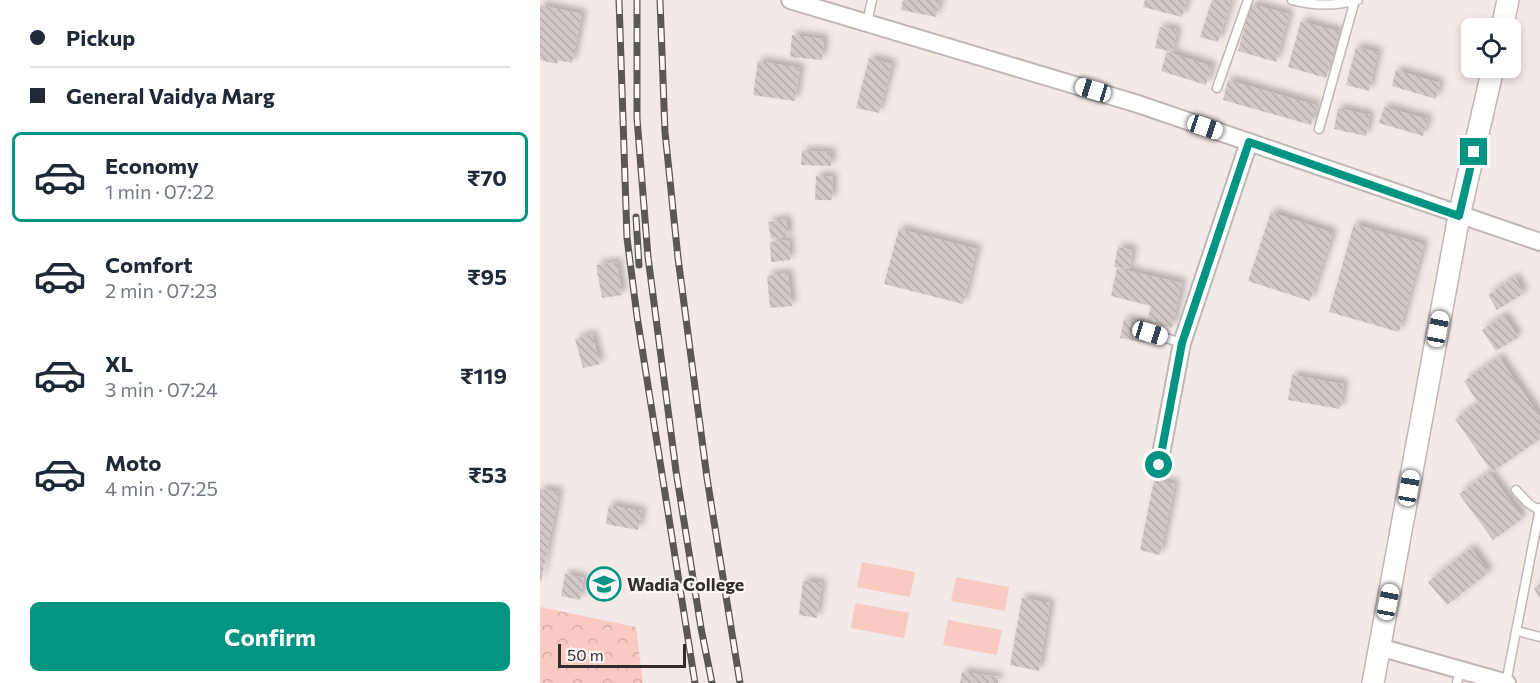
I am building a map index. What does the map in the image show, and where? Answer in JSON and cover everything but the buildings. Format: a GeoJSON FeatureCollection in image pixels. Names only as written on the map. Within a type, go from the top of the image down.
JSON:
{"type":"FeatureCollection","features":[{"type":"Feature","properties":{"kind":"street"},"geometry":{"type":"LineString","coordinates":[[790,0],[1138,104],[1540,242]]}},
{"type":"Feature","properties":{"kind":"street"},"geometry":{"type":"LineString","coordinates":[[1503,18],[1506,1]]}},
{"type":"Feature","properties":{"kind":"street"},"geometry":{"type":"LineString","coordinates":[[1373,683],[1459,216],[1491,78]]}},
{"type":"Feature","properties":{"kind":"street"},"geometry":{"type":"LineString","coordinates":[[1159,465],[1182,343],[1249,142]]}},
{"type":"Feature","properties":{"kind":"street"},"geometry":{"type":"LineString","coordinates":[[1379,647],[1459,676],[1506,683]]}},
{"type":"Feature","properties":{"kind":"lane"},"geometry":{"type":"LineString","coordinates":[[867,23],[872,0]]}},
{"type":"Feature","properties":{"kind":"lane"},"geometry":{"type":"LineString","coordinates":[[1217,88],[1248,0]]}},
{"type":"Feature","properties":{"kind":"lane"},"geometry":{"type":"LineString","coordinates":[[1292,0],[1304,4],[1356,0],[1319,129]]}},
{"type":"Feature","properties":{"kind":"lane"},"geometry":{"type":"LineString","coordinates":[[1150,333],[1182,343]]}},
{"type":"Feature","properties":{"kind":"lane"},"geometry":{"type":"LineString","coordinates":[[1506,683],[1540,510],[1528,503],[1516,490]]}},
{"type":"Feature","properties":{"kind":"lane"},"geometry":{"type":"LineString","coordinates":[[1517,631],[1540,638]]}},
{"type":"Feature","properties":{"kind":"green space"},"geometry":{"type":"Polygon","coordinates":[[[862,562],[915,572],[910,597],[857,587],[862,562]]]}},
{"type":"Feature","properties":{"kind":"green space"},"geometry":{"type":"Polygon","coordinates":[[[956,577],[1009,587],[1005,611],[951,601],[956,577]]]}},
{"type":"Feature","properties":{"kind":"green space"},"geometry":{"type":"Polygon","coordinates":[[[855,603],[909,613],[904,638],[851,628],[855,603]]]}},
{"type":"Feature","properties":{"kind":"green space"},"geometry":{"type":"Polygon","coordinates":[[[540,607],[636,627],[643,683],[540,683],[540,607]]]}},
{"type":"Feature","properties":{"kind":"green space"},"geometry":{"type":"Polygon","coordinates":[[[948,620],[1002,630],[997,655],[943,645],[948,620]]]}},
{"type":"Feature","properties":{"kind":"railway"},"geometry":{"type":"LineString","coordinates":[[619,0],[627,238],[637,316],[695,683]]}},
{"type":"Feature","properties":{"kind":"railway"},"geometry":{"type":"LineString","coordinates":[[637,0],[637,118],[648,257],[676,471],[712,683]]}},
{"type":"Feature","properties":{"kind":"railway"},"geometry":{"type":"LineString","coordinates":[[660,0],[665,132],[678,258],[707,478],[740,683]]}},
{"type":"Feature","properties":{"kind":"railway"},"geometry":{"type":"LineString","coordinates":[[636,217],[639,265]]}},
{"type":"Feature","properties":{"kind":"place","name":"Wadia College"},"geometry":{"type":"Point","coordinates":[604,584]}},
{"type":"Feature","properties":{"kind":"route"},"geometry":{"type":"LineString","coordinates":[[1159,465],[1182,343],[1249,142],[1459,216],[1474,152]]}}]}
